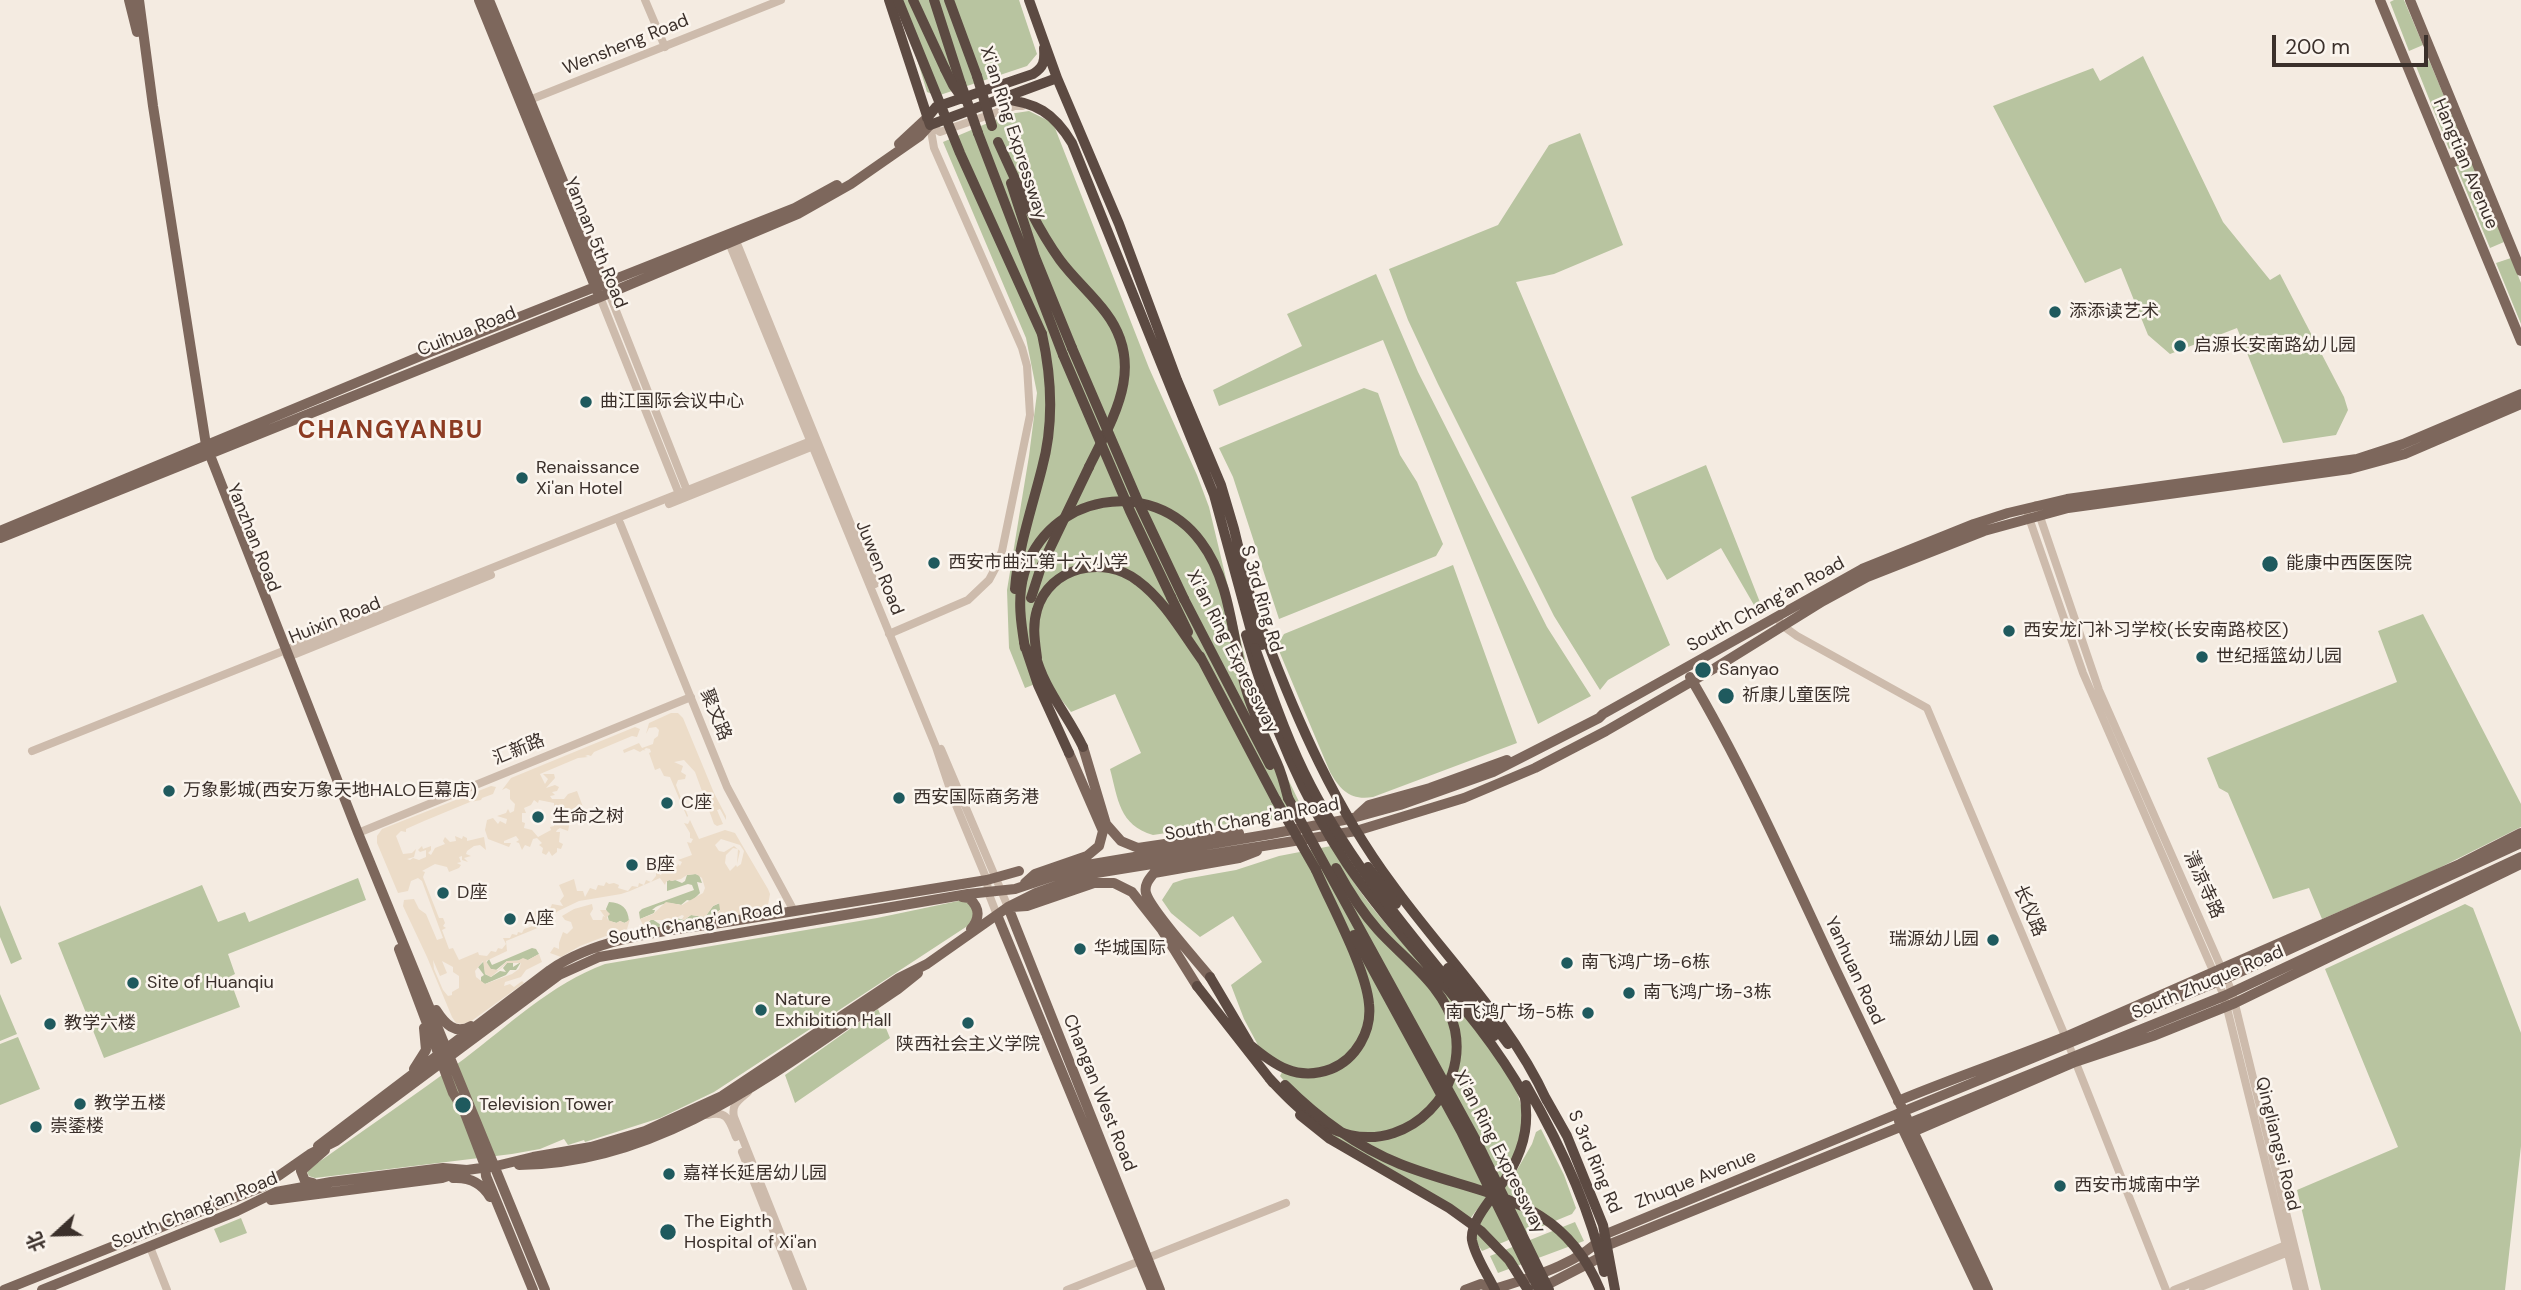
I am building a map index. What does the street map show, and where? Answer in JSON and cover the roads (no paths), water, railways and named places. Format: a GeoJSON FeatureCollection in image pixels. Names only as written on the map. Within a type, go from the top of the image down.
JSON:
{"type":"FeatureCollection","features":[{"type":"Feature","properties":{"kind":"highway"},"geometry":{"type":"LineString","coordinates":[[890,0],[928,122]]}},
{"type":"Feature","properties":{"kind":"highway"},"geometry":{"type":"LineString","coordinates":[[898,0],[960,153],[1042,334],[1048,359],[1051,405],[1048,439],[1017,566],[1015,591],[1025,648],[1038,685],[1069,753]]}},
{"type":"Feature","properties":{"kind":"highway"},"geometry":{"type":"LineString","coordinates":[[913,0],[953,85],[969,106]]}},
{"type":"Feature","properties":{"kind":"highway","name":"Xi'an Ring Expressway"},"geometry":{"type":"LineString","coordinates":[[934,0],[961,84],[1023,254],[1079,394],[1130,512],[1202,660]]}},
{"type":"Feature","properties":{"kind":"highway","name":"Xi'an Ring Expressway"},"geometry":{"type":"LineString","coordinates":[[949,0],[977,76],[1035,257],[1140,506],[1233,696],[1479,1146],[1549,1290]]}},
{"type":"Feature","properties":{"kind":"highway","name":"S 3rd Ring Rd"},"geometry":{"type":"LineString","coordinates":[[1028,0],[1221,485],[1251,597],[1259,647],[1303,754],[1361,857],[1404,915],[1474,998],[1547,1101],[1567,1136],[1604,1241],[1615,1290]]}},
{"type":"Feature","properties":{"kind":"highway"},"geometry":{"type":"LineString","coordinates":[[928,122],[936,107],[1032,74],[1041,68],[1045,60],[1044,40]]}},
{"type":"Feature","properties":{"kind":"highway"},"geometry":{"type":"LineString","coordinates":[[928,122],[1056,74]]}},
{"type":"Feature","properties":{"kind":"highway"},"geometry":{"type":"LineString","coordinates":[[928,122],[1001,99],[1056,74]]}},
{"type":"Feature","properties":{"kind":"highway","name":"S 3rd Ring Rd"},"geometry":{"type":"LineString","coordinates":[[1001,99],[1036,106],[1062,126],[1072,143],[1213,495],[1237,581],[1293,748],[1311,786],[1374,888],[1494,1036],[1518,1071],[1525,1097],[1526,1129],[1519,1154],[1508,1177],[1478,1218],[1472,1232],[1472,1242],[1495,1290]]}},
{"type":"Feature","properties":{"kind":"highway"},"geometry":{"type":"LineString","coordinates":[[998,142],[1043,235],[1065,267],[1106,313],[1123,348],[1125,382],[1116,411],[1041,567],[1031,598],[1028,619],[1037,658],[1049,690],[1072,723],[1083,747]]}},
{"type":"Feature","properties":{"kind":"highway"},"geometry":{"type":"LineString","coordinates":[[1025,648],[1020,595],[1024,575],[1036,548],[1047,533],[1078,510],[1096,503],[1146,503],[1164,511],[1186,525],[1202,542],[1215,567],[1246,691],[1278,764],[1289,798]]}},
{"type":"Feature","properties":{"kind":"highway"},"geometry":{"type":"LineString","coordinates":[[1037,658],[1034,628],[1037,608],[1052,584],[1081,568],[1111,567],[1128,573],[1160,602],[1202,660],[1316,870],[1360,969],[1369,1004],[1369,1023],[1359,1046],[1342,1063],[1311,1074],[1290,1072],[1271,1063],[1249,1044]]}},
{"type":"Feature","properties":{"kind":"highway"},"geometry":{"type":"LineString","coordinates":[[1237,581],[1238,607],[1253,662],[1274,720],[1322,824],[1355,874],[1489,1041],[1511,1071],[1525,1097]]}},
{"type":"Feature","properties":{"kind":"highway"},"geometry":{"type":"LineString","coordinates":[[1251,597],[1305,737],[1337,800],[1352,818],[1356,831],[1421,923],[1503,1025],[1535,1073],[1547,1101]]}},
{"type":"Feature","properties":{"kind":"highway"},"geometry":{"type":"LineString","coordinates":[[1269,1078],[1312,1120],[1350,1135],[1379,1136],[1411,1126],[1445,1094],[1457,1059],[1455,1029],[1448,1009],[1437,992],[1376,928],[1353,898],[1326,852],[1301,820]]}},
{"type":"Feature","properties":{"kind":"highway","name":"Xi'an Ring Expressway"},"geometry":{"type":"LineString","coordinates":[[1316,870],[1367,957],[1437,1087],[1537,1290]]}},
{"type":"Feature","properties":{"kind":"highway"},"geometry":{"type":"LineString","coordinates":[[1210,977],[1249,1044],[1285,1085],[1334,1128],[1400,1164],[1516,1203],[1537,1213],[1563,1231],[1573,1243],[1583,1256],[1600,1290]]}},
{"type":"Feature","properties":{"kind":"highway"},"geometry":{"type":"LineString","coordinates":[[1197,986],[1284,1099],[1300,1115],[1330,1139],[1449,1208],[1481,1231],[1509,1261],[1528,1290]]}},
{"type":"Feature","properties":{"kind":"highway"},"geometry":{"type":"LineString","coordinates":[[1518,1071],[1561,1150],[1604,1241],[1601,1257],[1604,1272]]}},
{"type":"Feature","properties":{"kind":"main road","name":"Yanzhan Road"},"geometry":{"type":"LineString","coordinates":[[130,0],[205,450],[419,993]]}},
{"type":"Feature","properties":{"kind":"main road","name":"Yanzhan Road"},"geometry":{"type":"LineString","coordinates":[[139,0],[205,450]]}},
{"type":"Feature","properties":{"kind":"main road","name":"Yannan 5th Road"},"geometry":{"type":"LineString","coordinates":[[479,0],[525,101],[602,290]]}},
{"type":"Feature","properties":{"kind":"main road","name":"Yannan 5th Road"},"geometry":{"type":"LineString","coordinates":[[489,0],[525,101]]}},
{"type":"Feature","properties":{"kind":"main road","name":"Hangtian Avenue"},"geometry":{"type":"LineString","coordinates":[[2380,0],[2521,341]]}},
{"type":"Feature","properties":{"kind":"main road","name":"Hangtian Avenue"},"geometry":{"type":"LineString","coordinates":[[2410,0],[2521,271]]}},
{"type":"Feature","properties":{"kind":"main road","name":"Cuihua Road"},"geometry":{"type":"LineString","coordinates":[[0,538],[428,353],[602,290],[731,238],[830,190],[928,122]]}},
{"type":"Feature","properties":{"kind":"main road"},"geometry":{"type":"LineString","coordinates":[[2449,164],[2473,154]]}},
{"type":"Feature","properties":{"kind":"main road"},"geometry":{"type":"LineString","coordinates":[[2518,402],[2521,388]]}},
{"type":"Feature","properties":{"kind":"main road","name":"South Chang'an Road"},"geometry":{"type":"LineString","coordinates":[[4,1290],[264,1186],[309,1154],[336,1141],[445,1055],[559,975],[599,957],[1001,891],[1087,865],[1273,838],[1356,831],[1464,798],[1606,731],[1690,682],[1862,569],[1942,535],[2106,492],[2349,460],[2403,444],[2518,402]]}},
{"type":"Feature","properties":{"kind":"main road","name":"Cuihua Road"},"geometry":{"type":"LineString","coordinates":[[0,531],[205,450]]}},
{"type":"Feature","properties":{"kind":"main road","name":"South Chang'an Road"},"geometry":{"type":"LineString","coordinates":[[42,1290],[237,1211],[276,1192],[443,1168],[467,1170],[495,1166],[617,1140],[699,1108],[722,1096],[899,978],[928,964],[1008,907],[1036,893],[1090,874],[1273,838],[1434,794],[1493,772],[1599,718],[1683,669],[1780,622]]}},
{"type":"Feature","properties":{"kind":"main road","name":"Yanzhan Road"},"geometry":{"type":"LineString","coordinates":[[286,653],[445,1055],[453,1093],[495,1166]]}},
{"type":"Feature","properties":{"kind":"main road","name":"Yanhuan Road"},"geometry":{"type":"LineString","coordinates":[[1683,669],[1810,921],[1988,1290]]}},
{"type":"Feature","properties":{"kind":"main road"},"geometry":{"type":"LineString","coordinates":[[1083,747],[1105,824],[1121,841],[1139,848],[1233,833],[1273,838]]}},
{"type":"Feature","properties":{"kind":"main road"},"geometry":{"type":"LineString","coordinates":[[1021,887],[1035,874],[1087,856],[1099,846],[1103,831],[1069,753]]}},
{"type":"Feature","properties":{"kind":"main road"},"geometry":{"type":"LineString","coordinates":[[2221,975],[2521,833]]}},
{"type":"Feature","properties":{"kind":"main road"},"geometry":{"type":"LineString","coordinates":[[1210,977],[1153,905],[1146,891],[1148,880],[1154,873],[1239,858],[1273,838]]}},
{"type":"Feature","properties":{"kind":"main road","name":"South Zhuque Road"},"geometry":{"type":"LineString","coordinates":[[1900,1108],[2221,975],[2521,843]]}},
{"type":"Feature","properties":{"kind":"main road","name":"South Zhuque Road"},"geometry":{"type":"LineString","coordinates":[[1909,1127],[2230,999],[2521,857]]}},
{"type":"Feature","properties":{"kind":"main road"},"geometry":{"type":"LineString","coordinates":[[2230,999],[2521,864]]}},
{"type":"Feature","properties":{"kind":"main road"},"geometry":{"type":"LineString","coordinates":[[309,1154],[331,1134],[406,1079],[445,1055],[487,1017],[560,963],[588,949],[617,941],[991,879],[1019,871]]}},
{"type":"Feature","properties":{"kind":"main road"},"geometry":{"type":"LineString","coordinates":[[1008,907],[1027,906],[1094,883],[1114,883],[1132,892],[1162,930],[1197,986]]}},
{"type":"Feature","properties":{"kind":"main road"},"geometry":{"type":"LineString","coordinates":[[953,897],[969,898],[978,913],[977,921],[961,940]]}},
{"type":"Feature","properties":{"kind":"main road"},"geometry":{"type":"LineString","coordinates":[[856,901],[883,909]]}},
{"type":"Feature","properties":{"kind":"main road","name":"Changan West Road"},"geometry":{"type":"LineString","coordinates":[[1008,907],[1144,1261],[1152,1290]]}},
{"type":"Feature","properties":{"kind":"main road","name":"Changan West Road"},"geometry":{"type":"LineString","coordinates":[[997,915],[1144,1261],[1160,1290]]}},
{"type":"Feature","properties":{"kind":"main road"},"geometry":{"type":"LineString","coordinates":[[533,1290],[486,1176],[495,1166],[560,1163],[608,1153],[660,1135],[700,1117],[753,1086],[898,989],[928,964]]}},
{"type":"Feature","properties":{"kind":"main road"},"geometry":{"type":"LineString","coordinates":[[419,993],[452,1028],[464,1029],[487,1017]]}},
{"type":"Feature","properties":{"kind":"main road"},"geometry":{"type":"LineString","coordinates":[[406,1079],[422,1059],[427,1046],[419,993]]}},
{"type":"Feature","properties":{"kind":"main road","name":"Zhuque Avenue"},"geometry":{"type":"LineString","coordinates":[[1465,1290],[1481,1284],[1495,1290],[1548,1270],[1604,1241],[1900,1108]]}},
{"type":"Feature","properties":{"kind":"main road","name":"Yanhuan Road"},"geometry":{"type":"LineString","coordinates":[[1909,1127],[1979,1290]]}},
{"type":"Feature","properties":{"kind":"main road","name":"Zhuque Avenue"},"geometry":{"type":"LineString","coordinates":[[1604,1241],[1909,1127]]}},
{"type":"Feature","properties":{"kind":"main road"},"geometry":{"type":"LineString","coordinates":[[322,1184],[305,1181],[301,1171],[336,1141]]}},
{"type":"Feature","properties":{"kind":"main road"},"geometry":{"type":"LineString","coordinates":[[495,1166],[545,1290]]}},
{"type":"Feature","properties":{"kind":"main road"},"geometry":{"type":"LineString","coordinates":[[442,1178],[467,1170]]}},
{"type":"Feature","properties":{"kind":"main road"},"geometry":{"type":"LineString","coordinates":[[237,1211],[275,1199],[442,1178],[463,1178],[482,1186],[505,1221]]}},
{"type":"Feature","properties":{"kind":"main road"},"geometry":{"type":"LineString","coordinates":[[1537,1290],[1601,1257]]}},
{"type":"Feature","properties":{"kind":"street"},"geometry":{"type":"LineString","coordinates":[[645,0],[665,47]]}},
{"type":"Feature","properties":{"kind":"street","name":"Wensheng Road"},"geometry":{"type":"LineString","coordinates":[[525,101],[781,0]]}},
{"type":"Feature","properties":{"kind":"street"},"geometry":{"type":"LineString","coordinates":[[928,122],[940,132],[1015,106],[1036,106]]}},
{"type":"Feature","properties":{"kind":"street"},"geometry":{"type":"LineString","coordinates":[[892,633],[968,600],[989,580],[1002,551],[1030,415],[1027,366],[1021,348],[934,148],[928,122]]}},
{"type":"Feature","properties":{"kind":"street","name":"Juwen Road"},"geometry":{"type":"LineString","coordinates":[[731,238],[991,879],[1001,891],[1008,907]]}},
{"type":"Feature","properties":{"kind":"street","name":"Yannan 5th Road"},"geometry":{"type":"LineString","coordinates":[[602,290],[684,495]]}},
{"type":"Feature","properties":{"kind":"street","name":"Huixin Road"},"geometry":{"type":"LineString","coordinates":[[286,653],[814,443]]}},
{"type":"Feature","properties":{"kind":"street","name":"Huixin Road"},"geometry":{"type":"LineString","coordinates":[[286,653],[620,523],[684,495]]}},
{"type":"Feature","properties":{"kind":"street","name":"清凉寺路"},"geometry":{"type":"LineString","coordinates":[[2033,512],[2083,673],[2230,999]]}},
{"type":"Feature","properties":{"kind":"street","name":"聚文路"},"geometry":{"type":"LineString","coordinates":[[620,523],[727,787],[794,911]]}},
{"type":"Feature","properties":{"kind":"street","name":"长仪路"},"geometry":{"type":"LineString","coordinates":[[1780,622],[1927,708],[2074,1059],[2166,1290]]}},
{"type":"Feature","properties":{"kind":"street"},"geometry":{"type":"LineString","coordinates":[[32,751],[286,653]]}},
{"type":"Feature","properties":{"kind":"street","name":"汇新路"},"geometry":{"type":"LineString","coordinates":[[358,833],[691,698]]}},
{"type":"Feature","properties":{"kind":"street","name":"Juwen Road"},"geometry":{"type":"LineString","coordinates":[[991,879],[989,892],[997,915]]}},
{"type":"Feature","properties":{"kind":"street","name":"Qingliangsi Road"},"geometry":{"type":"LineString","coordinates":[[2230,999],[2290,1247],[2297,1290]]}},
{"type":"Feature","properties":{"kind":"street"},"geometry":{"type":"LineString","coordinates":[[753,1086],[735,1103],[734,1117],[803,1290]]}},
{"type":"Feature","properties":{"kind":"street"},"geometry":{"type":"LineString","coordinates":[[700,1117],[720,1113],[731,1124],[797,1290]]}},
{"type":"Feature","properties":{"kind":"street"},"geometry":{"type":"LineString","coordinates":[[1068,1290],[1286,1203]]}},
{"type":"Feature","properties":{"kind":"street"},"geometry":{"type":"LineString","coordinates":[[150,1247],[167,1290]]}},
{"type":"Feature","properties":{"kind":"street"},"geometry":{"type":"LineString","coordinates":[[2174,1290],[2290,1247]]}},
{"type":"Feature","properties":{"kind":"street"},"geometry":{"type":"LineString","coordinates":[[2193,1290],[2290,1247]]}},
{"type":"Feature","properties":{"kind":"street"},"geometry":{"type":"LineString","coordinates":[[2290,1247],[2305,1290]]}},
{"type":"Feature","properties":{"kind":"place","name":"添添读艺术"},"geometry":{"type":"Point","coordinates":[2055,312]}},
{"type":"Feature","properties":{"kind":"place","name":"启源长安南路幼儿园"},"geometry":{"type":"Point","coordinates":[2180,346]}},
{"type":"Feature","properties":{"kind":"place","name":"曲江国际会议中心"},"geometry":{"type":"Point","coordinates":[586,402]}},
{"type":"Feature","properties":{"kind":"place","name":"Renaissance Xi'an Hotel"},"geometry":{"type":"Point","coordinates":[522,478]}},
{"type":"Feature","properties":{"kind":"place","name":"西安市曲江第十六小学"},"geometry":{"type":"Point","coordinates":[934,563]}},
{"type":"Feature","properties":{"kind":"place","name":"能康中西医医院"},"geometry":{"type":"Point","coordinates":[2270,564]}},
{"type":"Feature","properties":{"kind":"place","name":"西安龙门补习学校(长安南路校区)"},"geometry":{"type":"Point","coordinates":[2009,631]}},
{"type":"Feature","properties":{"kind":"place","name":"世纪摇篮幼儿园"},"geometry":{"type":"Point","coordinates":[2202,657]}},
{"type":"Feature","properties":{"kind":"place","name":"Sanyao"},"geometry":{"type":"Point","coordinates":[1703,670]}},
{"type":"Feature","properties":{"kind":"place","name":"祈康儿童医院"},"geometry":{"type":"Point","coordinates":[1726,696]}},
{"type":"Feature","properties":{"kind":"place","name":"万象影城(西安万象天地HALO巨幕店)"},"geometry":{"type":"Point","coordinates":[169,791]}},
{"type":"Feature","properties":{"kind":"place","name":"西安国际商务港"},"geometry":{"type":"Point","coordinates":[899,798]}},
{"type":"Feature","properties":{"kind":"place","name":"C座"},"geometry":{"type":"Point","coordinates":[667,803]}},
{"type":"Feature","properties":{"kind":"place","name":"生命之树"},"geometry":{"type":"Point","coordinates":[538,817]}},
{"type":"Feature","properties":{"kind":"place","name":"B座"},"geometry":{"type":"Point","coordinates":[632,865]}},
{"type":"Feature","properties":{"kind":"place","name":"D座"},"geometry":{"type":"Point","coordinates":[443,893]}},
{"type":"Feature","properties":{"kind":"place","name":"A座"},"geometry":{"type":"Point","coordinates":[510,919]}},
{"type":"Feature","properties":{"kind":"place","name":"瑞源幼儿园"},"geometry":{"type":"Point","coordinates":[1993,940]}},
{"type":"Feature","properties":{"kind":"place","name":"华城国际"},"geometry":{"type":"Point","coordinates":[1080,949]}},
{"type":"Feature","properties":{"kind":"place","name":"南飞鸿广场-6栋"},"geometry":{"type":"Point","coordinates":[1567,963]}},
{"type":"Feature","properties":{"kind":"place","name":"Site of Huanqiu"},"geometry":{"type":"Point","coordinates":[133,983]}},
{"type":"Feature","properties":{"kind":"place","name":"南飞鸿广场-3栋"},"geometry":{"type":"Point","coordinates":[1629,993]}},
{"type":"Feature","properties":{"kind":"place","name":"Nature Exhibition Hall"},"geometry":{"type":"Point","coordinates":[761,1010]}},
{"type":"Feature","properties":{"kind":"place","name":"南飞鸿广场-5栋"},"geometry":{"type":"Point","coordinates":[1588,1013]}},
{"type":"Feature","properties":{"kind":"place","name":"陕西社会主义学院"},"geometry":{"type":"Point","coordinates":[968,1023]}},
{"type":"Feature","properties":{"kind":"place","name":"教学六楼"},"geometry":{"type":"Point","coordinates":[50,1024]}},
{"type":"Feature","properties":{"kind":"place","name":"教学五楼"},"geometry":{"type":"Point","coordinates":[80,1104]}},
{"type":"Feature","properties":{"kind":"place","name":"Television Tower"},"geometry":{"type":"Point","coordinates":[463,1105]}},
{"type":"Feature","properties":{"kind":"place","name":"崇鋈楼"},"geometry":{"type":"Point","coordinates":[36,1127]}},
{"type":"Feature","properties":{"kind":"place","name":"嘉祥长延居幼儿园"},"geometry":{"type":"Point","coordinates":[669,1174]}},
{"type":"Feature","properties":{"kind":"place","name":"西安市城南中学"},"geometry":{"type":"Point","coordinates":[2060,1186]}},
{"type":"Feature","properties":{"kind":"place","name":"The Eighth Hospital of Xi'an"},"geometry":{"type":"Point","coordinates":[668,1232]}},
{"type":"Feature","properties":{"kind":"district","name":"CHANGYANBU"},"geometry":{"type":"Point","coordinates":[391,432]}}]}
